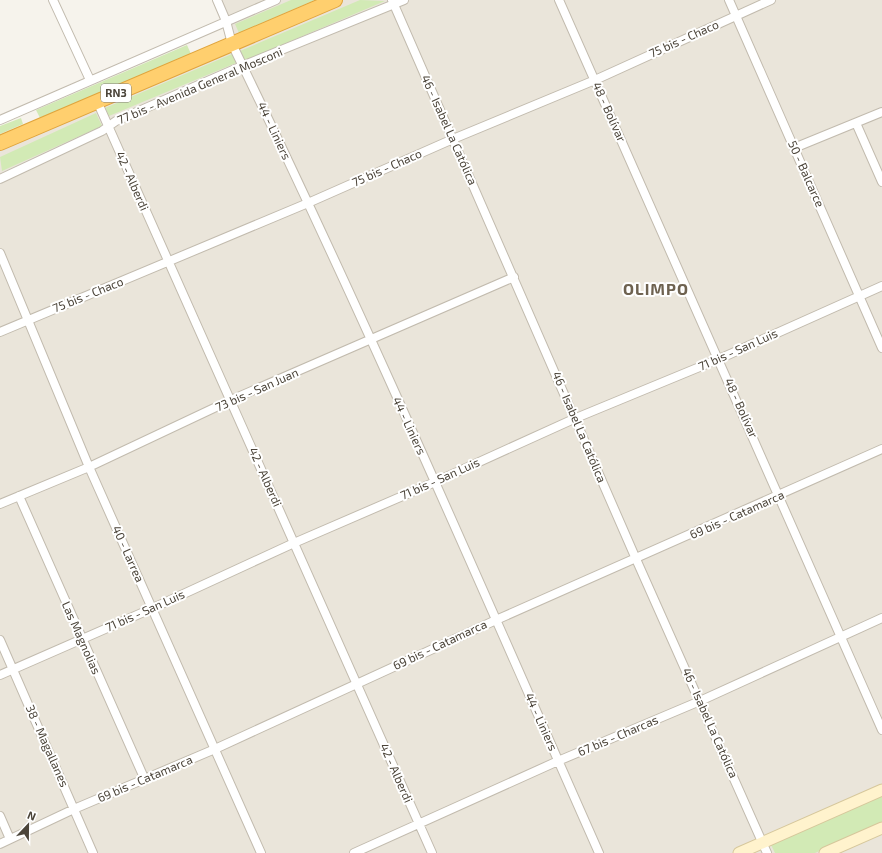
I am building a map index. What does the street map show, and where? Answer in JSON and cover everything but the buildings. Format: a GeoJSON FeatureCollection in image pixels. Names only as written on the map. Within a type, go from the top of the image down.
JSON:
{"type":"FeatureCollection","features":[{"type":"Feature","properties":{"kind":"highway","name":"RN3"},"geometry":{"type":"LineString","coordinates":[[0,143],[335,0]]}},
{"type":"Feature","properties":{"kind":"main road"},"geometry":{"type":"LineString","coordinates":[[739,853],[764,848],[882,790]]}},
{"type":"Feature","properties":{"kind":"main road"},"geometry":{"type":"LineString","coordinates":[[825,853],[882,828]]}},
{"type":"Feature","properties":{"kind":"street"},"geometry":{"type":"LineString","coordinates":[[53,0],[90,80]]}},
{"type":"Feature","properties":{"kind":"street","name":"44 - Liniers"},"geometry":{"type":"LineString","coordinates":[[217,0],[226,21],[232,44],[308,204],[435,482],[599,853]]}},
{"type":"Feature","properties":{"kind":"street"},"geometry":{"type":"LineString","coordinates":[[0,120],[276,0]]}},
{"type":"Feature","properties":{"kind":"street","name":"77 bis - Avenida General Mosconi"},"geometry":{"type":"LineString","coordinates":[[0,179],[108,128],[116,121],[393,2],[404,0]]}},
{"type":"Feature","properties":{"kind":"street","name":"48 - Bolívar"},"geometry":{"type":"LineString","coordinates":[[559,0],[780,496],[882,730]]}},
{"type":"Feature","properties":{"kind":"street","name":"50 - Balcarce"},"geometry":{"type":"LineString","coordinates":[[729,0],[882,348]]}},
{"type":"Feature","properties":{"kind":"street","name":"75 bis - Chaco"},"geometry":{"type":"LineString","coordinates":[[0,332],[28,319],[168,263],[308,204],[453,139],[595,80],[771,0]]}},
{"type":"Feature","properties":{"kind":"street","name":"46 - Isabel La Católica"},"geometry":{"type":"LineString","coordinates":[[393,2],[764,848]]}},
{"type":"Feature","properties":{"kind":"street","name":"42 - Alberdi"},"geometry":{"type":"LineString","coordinates":[[97,101],[168,263],[232,400],[356,684],[432,853]]}},
{"type":"Feature","properties":{"kind":"street"},"geometry":{"type":"LineString","coordinates":[[794,148],[882,112]]}},
{"type":"Feature","properties":{"kind":"street"},"geometry":{"type":"LineString","coordinates":[[856,123],[882,182]]}},
{"type":"Feature","properties":{"kind":"street","name":"40 - Larrea"},"geometry":{"type":"LineString","coordinates":[[0,253],[89,466],[261,853]]}},
{"type":"Feature","properties":{"kind":"street","name":"73 bis - San Juan"},"geometry":{"type":"LineString","coordinates":[[0,504],[89,466],[232,400],[514,277]]}},
{"type":"Feature","properties":{"kind":"street","name":"71 bis - San Luis"},"geometry":{"type":"LineString","coordinates":[[0,675],[82,640],[294,543],[435,482],[576,418],[719,359],[882,286]]}},
{"type":"Feature","properties":{"kind":"street","name":"69 bis - Catamarca"},"geometry":{"type":"LineString","coordinates":[[0,844],[74,809],[215,749],[496,620],[780,496],[882,449]]}},
{"type":"Feature","properties":{"kind":"street","name":"Las Magnolias"},"geometry":{"type":"LineString","coordinates":[[19,496],[145,780]]}},
{"type":"Feature","properties":{"kind":"street","name":"67 bis - Charcas"},"geometry":{"type":"LineString","coordinates":[[354,853],[558,761],[700,701],[882,618]]}},
{"type":"Feature","properties":{"kind":"street","name":"38 - Magallanes"},"geometry":{"type":"LineString","coordinates":[[0,640],[93,853]]}},
{"type":"Feature","properties":{"kind":"street"},"geometry":{"type":"LineString","coordinates":[[0,816],[10,839]]}},
{"type":"Feature","properties":{"kind":"shaded area"},"geometry":{"type":"Polygon","coordinates":[[[217,0],[882,0],[882,853],[0,853],[0,143],[231,44],[217,0]]]}},
{"type":"Feature","properties":{"kind":"green space"},"geometry":{"type":"Polygon","coordinates":[[[291,0],[315,0],[239,33],[235,24],[291,0]]]}},
{"type":"Feature","properties":{"kind":"green space"},"geometry":{"type":"Polygon","coordinates":[[[360,0],[385,1],[244,61],[240,51],[360,0]]]}},
{"type":"Feature","properties":{"kind":"green space"},"geometry":{"type":"Polygon","coordinates":[[[187,45],[191,54],[40,118],[36,110],[187,45]]]}},
{"type":"Feature","properties":{"kind":"green space"},"geometry":{"type":"Polygon","coordinates":[[[232,54],[236,63],[109,116],[105,108],[232,54]]]}},
{"type":"Feature","properties":{"kind":"green space"},"geometry":{"type":"Polygon","coordinates":[[[96,113],[102,126],[2,171],[0,157],[96,113]]]}},
{"type":"Feature","properties":{"kind":"green space"},"geometry":{"type":"Polygon","coordinates":[[[21,118],[23,124],[0,134],[0,126],[21,118]]]}},
{"type":"Feature","properties":{"kind":"green space"},"geometry":{"type":"Polygon","coordinates":[[[882,796],[882,823],[815,853],[775,853],[771,845],[882,796]]]}},
{"type":"Feature","properties":{"kind":"district","name":"OLIMPO"},"geometry":{"type":"Point","coordinates":[656,289]}}]}
